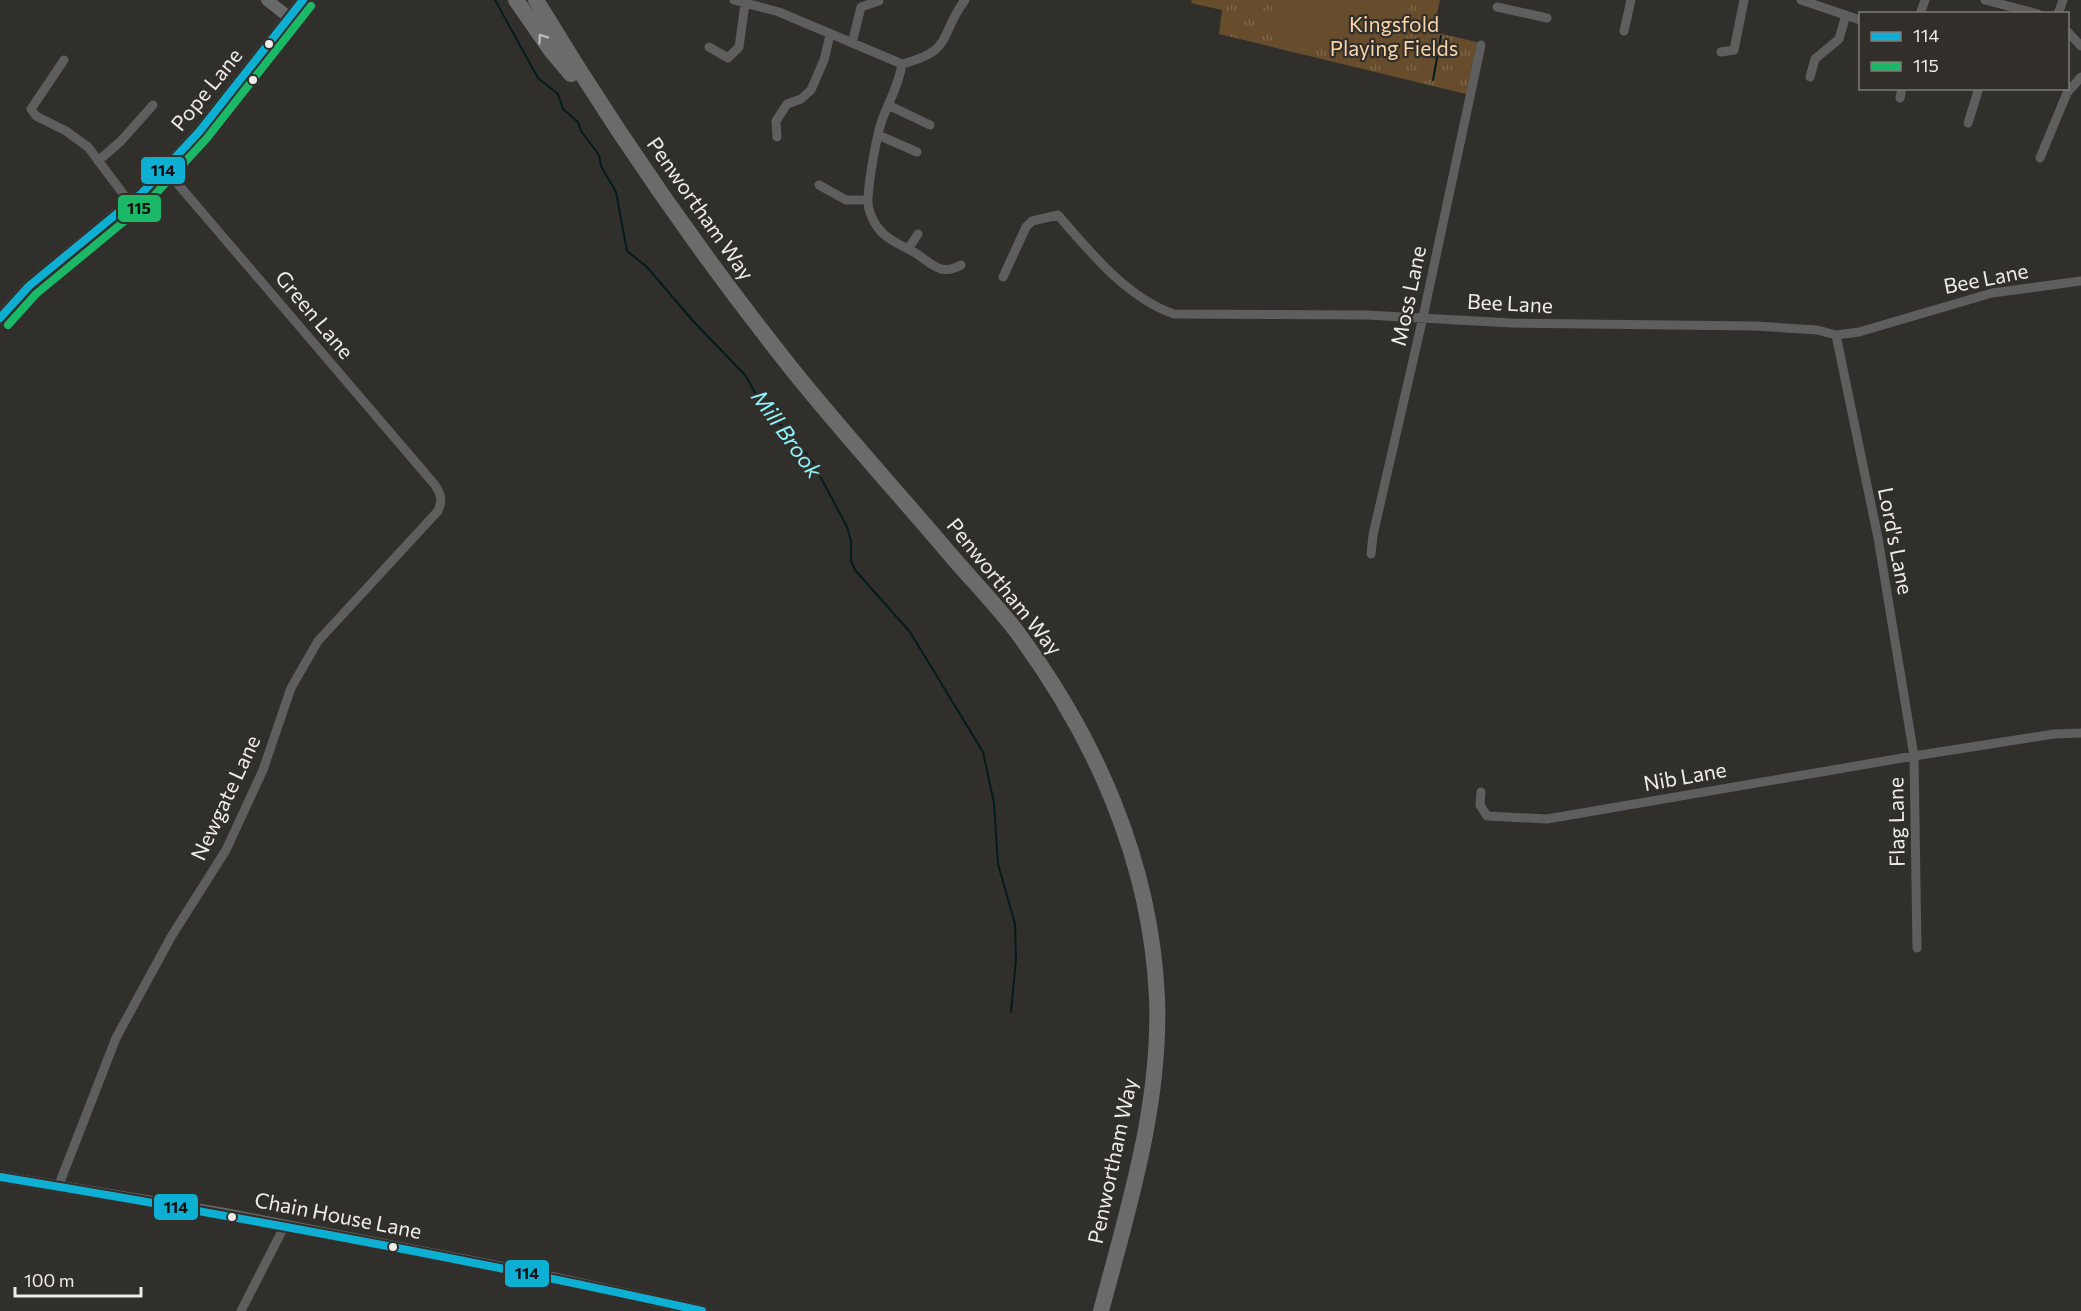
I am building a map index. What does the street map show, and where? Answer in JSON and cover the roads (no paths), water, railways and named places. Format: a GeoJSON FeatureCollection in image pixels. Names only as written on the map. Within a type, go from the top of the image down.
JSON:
{"type":"FeatureCollection","features":[{"type":"Feature","properties":{"kind":"highway","name":"Penwortham Way"},"geometry":{"type":"LineString","coordinates":[[516,0],[550,49],[607,115]]}},
{"type":"Feature","properties":{"kind":"highway","name":"Penwortham Way"},"geometry":{"type":"LineString","coordinates":[[536,0],[607,115],[723,282],[794,372],[1013,627],[1087,742],[1123,823],[1139,876],[1150,926],[1157,998],[1155,1074],[1141,1157],[1101,1311]]}},
{"type":"Feature","properties":{"kind":"street"},"geometry":{"type":"LineString","coordinates":[[267,0],[290,18]]}},
{"type":"Feature","properties":{"kind":"street","name":"Pope Lane"},"geometry":{"type":"LineString","coordinates":[[0,318],[29,286],[130,203],[165,169],[199,132],[303,0]]}},
{"type":"Feature","properties":{"kind":"street"},"geometry":{"type":"LineString","coordinates":[[734,0],[779,12],[902,64],[919,59],[941,46],[965,0]]}},
{"type":"Feature","properties":{"kind":"street"},"geometry":{"type":"LineString","coordinates":[[1624,31],[1631,0]]}},
{"type":"Feature","properties":{"kind":"street"},"geometry":{"type":"LineString","coordinates":[[1737,61],[1734,50],[1744,0]]}},
{"type":"Feature","properties":{"kind":"street"},"geometry":{"type":"LineString","coordinates":[[1801,0],[1831,4],[1846,15],[1859,20]]}},
{"type":"Feature","properties":{"kind":"street"},"geometry":{"type":"LineString","coordinates":[[1985,0],[2001,10],[2020,12]]}},
{"type":"Feature","properties":{"kind":"street"},"geometry":{"type":"LineString","coordinates":[[852,1],[861,7]]}},
{"type":"Feature","properties":{"kind":"street"},"geometry":{"type":"LineString","coordinates":[[861,7],[879,1]]}},
{"type":"Feature","properties":{"kind":"street"},"geometry":{"type":"LineString","coordinates":[[709,47],[728,58],[739,47],[746,4]]}},
{"type":"Feature","properties":{"kind":"street"},"geometry":{"type":"LineString","coordinates":[[1497,6],[1547,18]]}},
{"type":"Feature","properties":{"kind":"street"},"geometry":{"type":"LineString","coordinates":[[852,43],[861,7]]}},
{"type":"Feature","properties":{"kind":"street"},"geometry":{"type":"LineString","coordinates":[[1810,77],[1815,59],[1839,39],[1846,15]]}},
{"type":"Feature","properties":{"kind":"street"},"geometry":{"type":"LineString","coordinates":[[2069,34],[2081,45]]}},
{"type":"Feature","properties":{"kind":"street"},"geometry":{"type":"LineString","coordinates":[[777,137],[776,121],[787,105],[801,99],[811,90],[824,60],[830,35]]}},
{"type":"Feature","properties":{"kind":"street","name":"Moss Lane"},"geometry":{"type":"LineString","coordinates":[[1371,554],[1373,535],[1423,317],[1481,45]]}},
{"type":"Feature","properties":{"kind":"street"},"geometry":{"type":"LineString","coordinates":[[1721,52],[1734,50]]}},
{"type":"Feature","properties":{"kind":"street"},"geometry":{"type":"LineString","coordinates":[[64,60],[31,109],[36,116],[66,131],[88,147],[109,178],[130,203]]}},
{"type":"Feature","properties":{"kind":"street"},"geometry":{"type":"LineString","coordinates":[[902,64],[899,83],[888,105],[878,135],[868,200],[872,219],[880,231],[941,270],[950,271],[961,265]]}},
{"type":"Feature","properties":{"kind":"street"},"geometry":{"type":"LineString","coordinates":[[2040,158],[2067,93],[2081,77]]}},
{"type":"Feature","properties":{"kind":"street"},"geometry":{"type":"LineString","coordinates":[[1968,123],[1978,90]]}},
{"type":"Feature","properties":{"kind":"street"},"geometry":{"type":"LineString","coordinates":[[98,160],[121,141],[153,105]]}},
{"type":"Feature","properties":{"kind":"street"},"geometry":{"type":"LineString","coordinates":[[888,105],[930,124]]}},
{"type":"Feature","properties":{"kind":"street"},"geometry":{"type":"LineString","coordinates":[[878,135],[917,152]]}},
{"type":"Feature","properties":{"kind":"street","name":"Green Lane"},"geometry":{"type":"LineString","coordinates":[[165,169],[435,485]]}},
{"type":"Feature","properties":{"kind":"street"},"geometry":{"type":"LineString","coordinates":[[819,185],[846,200],[868,200]]}},
{"type":"Feature","properties":{"kind":"street","name":"Bee Lane"},"geometry":{"type":"LineString","coordinates":[[1003,277],[1026,227],[1032,220],[1058,215],[1125,285],[1161,309],[1174,314],[1423,317],[1512,323],[1755,326],[1817,330],[1836,334],[1859,332],[1992,293],[2081,281]]}},
{"type":"Feature","properties":{"kind":"street"},"geometry":{"type":"LineString","coordinates":[[908,249],[918,234]]}},
{"type":"Feature","properties":{"kind":"street","name":"Lord's Lane"},"geometry":{"type":"LineString","coordinates":[[1836,334],[1878,538],[1914,756]]}},
{"type":"Feature","properties":{"kind":"street","name":"Newgate Lane"},"geometry":{"type":"LineString","coordinates":[[58,1187],[116,1038],[171,937],[226,850],[263,770],[291,688],[318,641],[438,511],[441,494],[435,485]]}},
{"type":"Feature","properties":{"kind":"street","name":"Flag Lane"},"geometry":{"type":"LineString","coordinates":[[1917,948],[1914,756],[2054,734],[2081,733]]}},
{"type":"Feature","properties":{"kind":"street","name":"Nib Lane"},"geometry":{"type":"LineString","coordinates":[[1481,792],[1480,805],[1487,816],[1547,819],[1914,756]]}},
{"type":"Feature","properties":{"kind":"street","name":"Chain House Lane"},"geometry":{"type":"LineString","coordinates":[[0,1177],[225,1214],[439,1255],[702,1311]]}},
{"type":"Feature","properties":{"kind":"street"},"geometry":{"type":"LineString","coordinates":[[241,1311],[284,1227]]}},
{"type":"Feature","properties":{"kind":"waterway","name":"Mill Brook"},"geometry":{"type":"LineString","coordinates":[[495,0],[538,78],[558,94],[563,109],[578,122],[581,131],[599,155],[601,166],[616,192],[627,251],[647,267],[693,321],[745,375],[760,401],[812,461],[847,527],[851,541],[851,561],[855,570],[910,632],[983,752],[994,803],[998,864],[1015,924],[1016,959],[1011,1012]]}},
{"type":"Feature","properties":{"kind":"waterway"},"geometry":{"type":"LineString","coordinates":[[1433,80],[1441,36]]}},
{"type":"Feature","properties":{"kind":"park label","name":"Kingsfold Playing Fields"},"geometry":{"type":"Point","coordinates":[1394,37]}}]}
